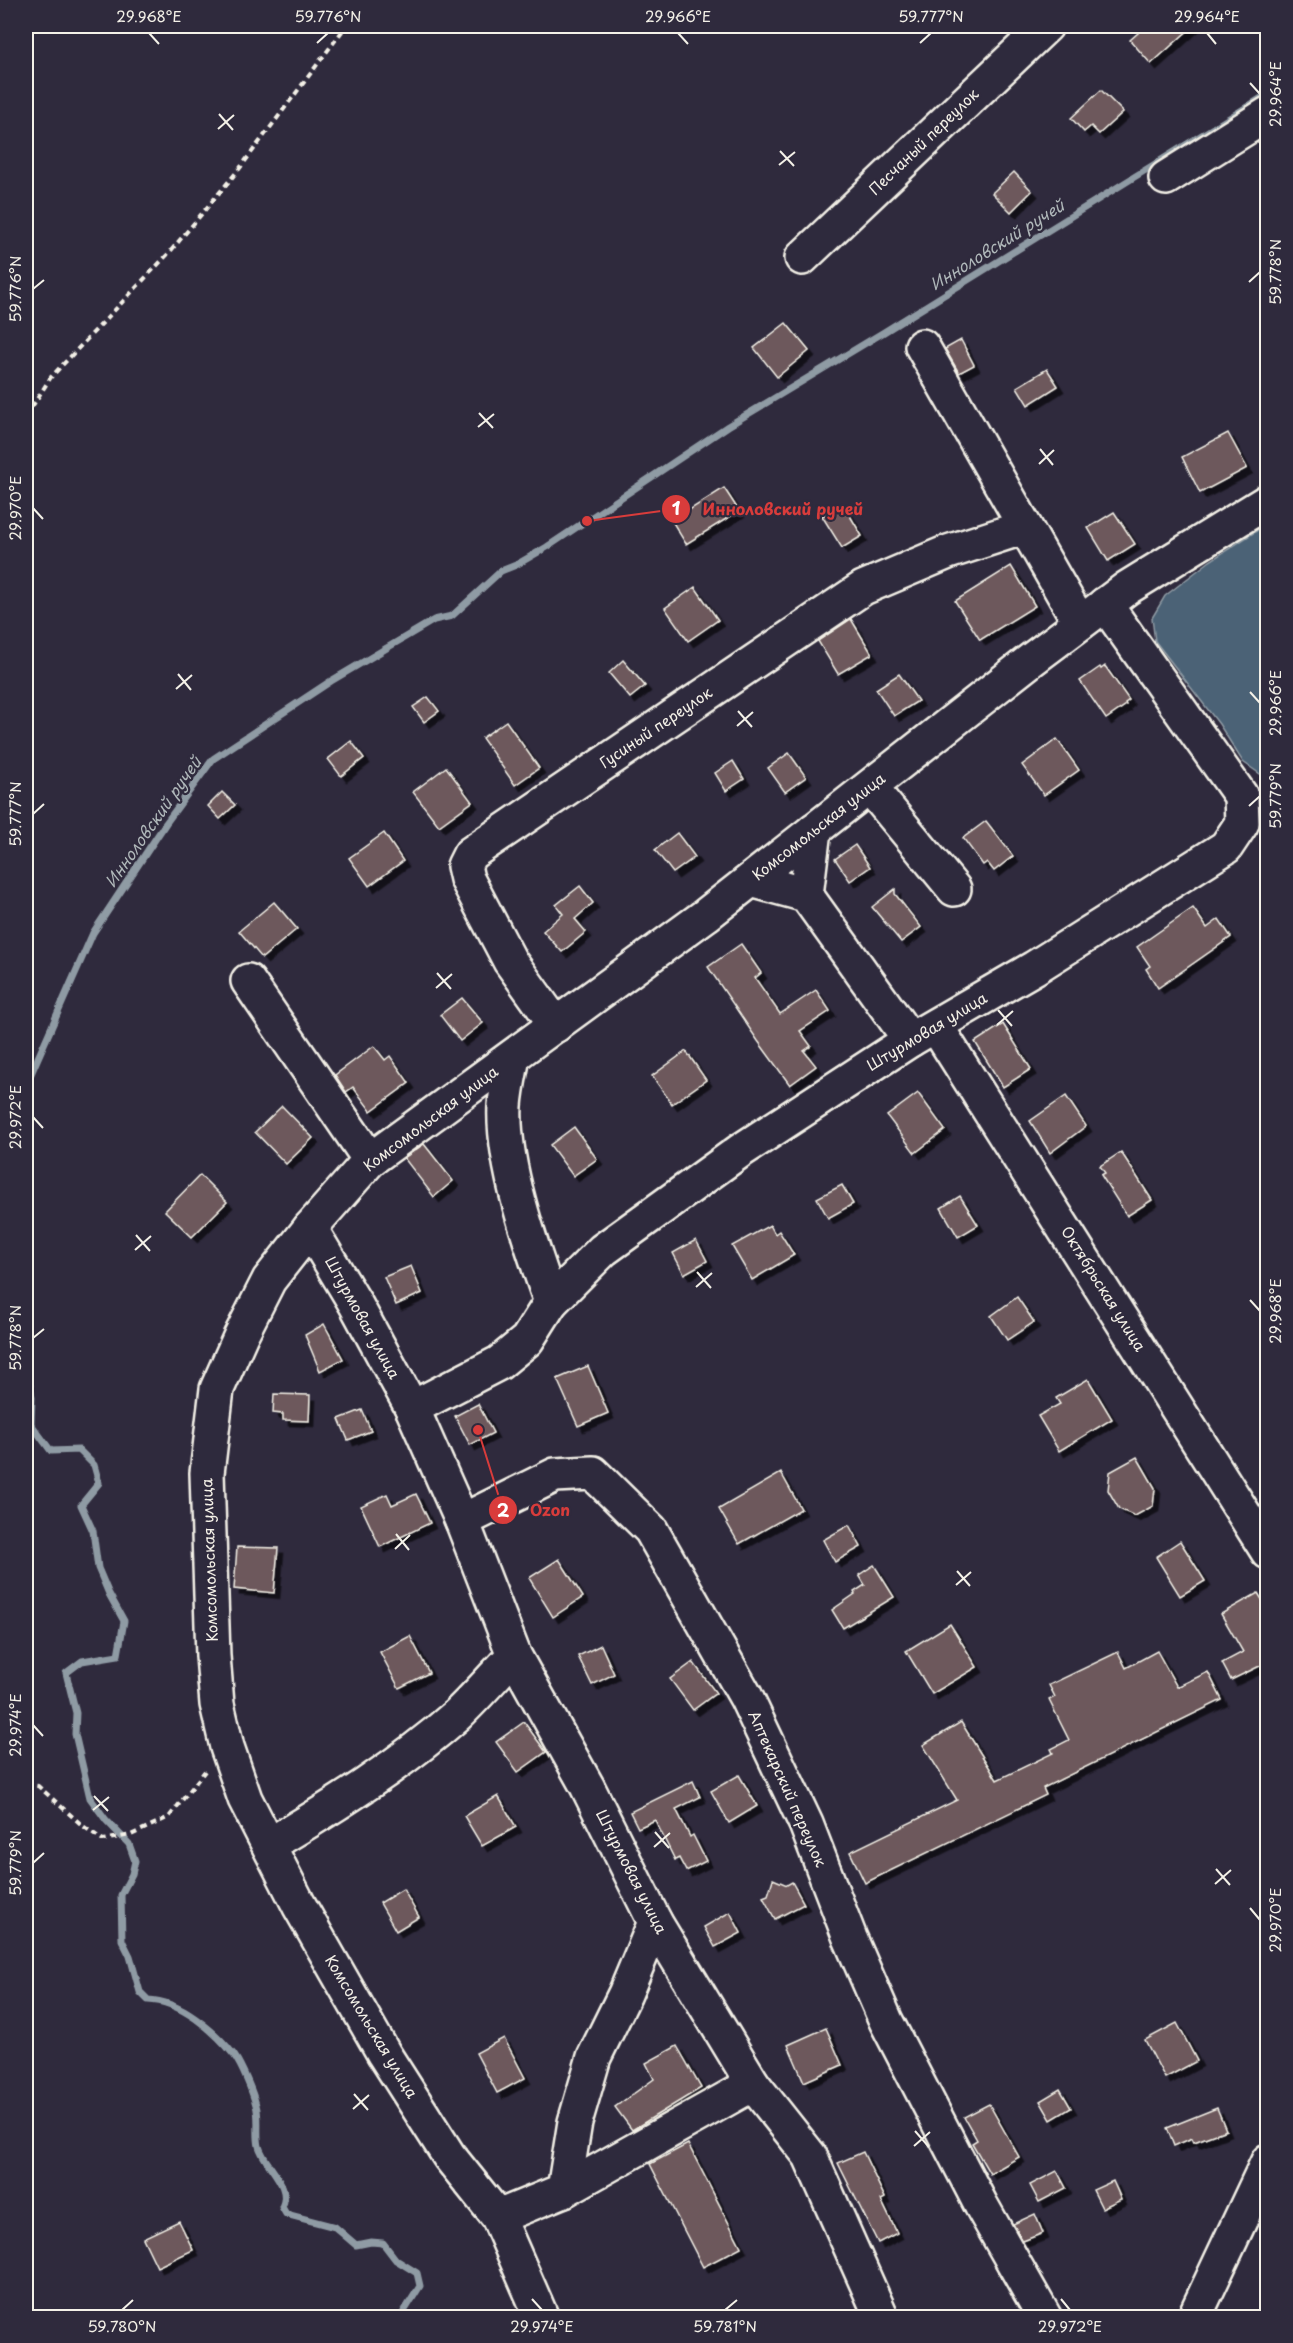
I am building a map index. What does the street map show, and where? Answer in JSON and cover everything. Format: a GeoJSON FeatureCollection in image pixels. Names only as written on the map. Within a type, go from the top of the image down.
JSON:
{"type":"FeatureCollection","features":[{"type":"Feature","properties":{"kind":"street","name":"Песчаный переулок"},"geometry":{"type":"LineString","coordinates":[[802,258],[1046,26]]}},
{"type":"Feature","properties":{"kind":"street"},"geometry":{"type":"LineString","coordinates":[[1166,178],[1268,114]]}},
{"type":"Feature","properties":{"kind":"street","name":"Штурмовая улица"},"geometry":{"type":"LineString","coordinates":[[412,1408],[499,1364],[526,1340],[551,1302],[603,1250],[740,1151],[923,1033],[1034,968],[1226,847],[1242,823],[1241,796],[1092,614],[1025,527],[921,346]]}},
{"type":"Feature","properties":{"kind":"street","name":"Комсомольская улица"},"geometry":{"type":"LineString","coordinates":[[542,2318],[498,2217],[449,2156],[384,2054],[299,1905],[245,1799],[217,1704],[207,1473],[217,1389],[269,1280],[310,1228],[370,1160],[513,1057],[751,879],[1127,588],[1268,501]]}},
{"type":"Feature","properties":{"kind":"street","name":"Гусиный переулок"},"geometry":{"type":"LineString","coordinates":[[556,1025],[510,961],[467,879],[464,866],[470,854],[862,588],[948,552],[1025,527]]}},
{"type":"Feature","properties":{"kind":"street"},"geometry":{"type":"LineString","coordinates":[[870,787],[954,890]]}},
{"type":"Feature","properties":{"kind":"street"},"geometry":{"type":"LineString","coordinates":[[751,879],[806,895],[814,830]]}},
{"type":"Feature","properties":{"kind":"street","name":"Октябрьская улица"},"geometry":{"type":"LineString","coordinates":[[806,895],[923,1033],[1268,1552]]}},
{"type":"Feature","properties":{"kind":"street"},"geometry":{"type":"LineString","coordinates":[[248,981],[370,1160]]}},
{"type":"Feature","properties":{"kind":"street"},"geometry":{"type":"LineString","coordinates":[[513,1057],[505,1106],[507,1141],[517,1193],[551,1302]]}},
{"type":"Feature","properties":{"kind":"street","name":"Штурмовая улица"},"geometry":{"type":"LineString","coordinates":[[310,1228],[355,1303],[412,1408],[462,1521],[514,1655],[587,1786],[655,1922],[753,2084],[810,2157],[882,2318]]}},
{"type":"Feature","properties":{"kind":"street","name":"Аптекарский переулок"},"geometry":{"type":"LineString","coordinates":[[462,1521],[555,1475],[593,1473],[651,1530],[746,1697],[806,1824],[850,1938],[886,2021],[981,2205],[1045,2318]]}},
{"type":"Feature","properties":{"kind":"street"},"geometry":{"type":"LineString","coordinates":[[269,1845],[332,1808],[405,1757],[458,1714],[514,1655]]}},
{"type":"Feature","properties":{"kind":"street"},"geometry":{"type":"LineString","coordinates":[[564,2190],[575,2122],[594,2057],[625,1994],[655,1922]]}},
{"type":"Feature","properties":{"kind":"street"},"geometry":{"type":"LineString","coordinates":[[498,2217],[564,2190],[753,2084]]}},
{"type":"Feature","properties":{"kind":"street"},"geometry":{"type":"LineString","coordinates":[[1194,2318],[1268,2161]]}},
{"type":"Feature","properties":{"kind":"path"},"geometry":{"type":"LineString","coordinates":[[26,416],[51,377],[169,253],[240,168],[346,26]]}},
{"type":"Feature","properties":{"kind":"path"},"geometry":{"type":"LineString","coordinates":[[26,1784],[38,1786],[83,1826],[103,1840],[118,1838],[131,1835],[169,1817],[212,1762],[230,1754]]}},
{"type":"Feature","properties":{"kind":"water"},"geometry":{"type":"Polygon","coordinates":[[[1267,524],[1268,775],[1263,776],[1243,762],[1219,724],[1155,641],[1152,618],[1165,596],[1210,561],[1267,524]]]}},
{"type":"Feature","properties":{"kind":"building"},"geometry":{"type":"Polygon","coordinates":[[[1146,26],[1193,26],[1151,64],[1130,40],[1146,26]]]}},
{"type":"Feature","properties":{"kind":"building"},"geometry":{"type":"Polygon","coordinates":[[[1101,90],[1123,112],[1099,134],[1091,126],[1084,132],[1071,118],[1101,90]]]}},
{"type":"Feature","properties":{"kind":"building"},"geometry":{"type":"Polygon","coordinates":[[[1014,172],[1032,191],[1011,212],[992,193],[1014,172]]]}},
{"type":"Feature","properties":{"kind":"building"},"geometry":{"type":"Polygon","coordinates":[[[786,323],[809,351],[777,377],[754,348],[786,323]]]}},
{"type":"Feature","properties":{"kind":"building"},"geometry":{"type":"Polygon","coordinates":[[[961,340],[974,365],[959,373],[945,349],[961,340]]]}},
{"type":"Feature","properties":{"kind":"building"},"geometry":{"type":"Polygon","coordinates":[[[1047,369],[1058,386],[1028,405],[1017,387],[1047,369]]]}},
{"type":"Feature","properties":{"kind":"building"},"geometry":{"type":"Polygon","coordinates":[[[1228,433],[1247,468],[1200,493],[1182,457],[1228,433]]]}},
{"type":"Feature","properties":{"kind":"building"},"geometry":{"type":"Polygon","coordinates":[[[724,488],[739,511],[686,544],[672,521],[724,488]]]}},
{"type":"Feature","properties":{"kind":"building"},"geometry":{"type":"Polygon","coordinates":[[[843,504],[862,536],[842,548],[822,516],[843,504]]]}},
{"type":"Feature","properties":{"kind":"building"},"geometry":{"type":"Polygon","coordinates":[[[1114,512],[1135,544],[1108,561],[1088,528],[1114,512]]]}},
{"type":"Feature","properties":{"kind":"building"},"geometry":{"type":"Polygon","coordinates":[[[1011,566],[1035,606],[980,640],[955,601],[1011,566]]]}},
{"type":"Feature","properties":{"kind":"building"},"geometry":{"type":"Polygon","coordinates":[[[695,587],[718,620],[688,641],[665,608],[695,587]]]}},
{"type":"Feature","properties":{"kind":"building"},"geometry":{"type":"Polygon","coordinates":[[[851,619],[872,654],[838,674],[818,641],[851,619]]]}},
{"type":"Feature","properties":{"kind":"building"},"geometry":{"type":"Polygon","coordinates":[[[623,660],[645,686],[630,698],[609,673],[623,660]]]}},
{"type":"Feature","properties":{"kind":"building"},"geometry":{"type":"Polygon","coordinates":[[[1105,666],[1129,700],[1125,703],[1126,705],[1106,719],[1080,681],[1105,666]]]}},
{"type":"Feature","properties":{"kind":"building"},"geometry":{"type":"Polygon","coordinates":[[[899,674],[918,701],[894,716],[876,689],[899,674]]]}},
{"type":"Feature","properties":{"kind":"building"},"geometry":{"type":"Polygon","coordinates":[[[428,697],[439,711],[424,722],[413,707],[428,697]]]}},
{"type":"Feature","properties":{"kind":"building"},"geometry":{"type":"Polygon","coordinates":[[[506,721],[539,768],[515,785],[482,738],[506,721]]]}},
{"type":"Feature","properties":{"kind":"building"},"geometry":{"type":"Polygon","coordinates":[[[1057,739],[1079,770],[1044,795],[1022,765],[1057,739]]]}},
{"type":"Feature","properties":{"kind":"building"},"geometry":{"type":"Polygon","coordinates":[[[351,741],[364,758],[341,776],[328,759],[351,741]]]}},
{"type":"Feature","properties":{"kind":"building"},"geometry":{"type":"Polygon","coordinates":[[[789,753],[806,777],[785,792],[768,768],[789,753]]]}},
{"type":"Feature","properties":{"kind":"building"},"geometry":{"type":"Polygon","coordinates":[[[733,761],[744,779],[726,791],[715,773],[733,761]]]}},
{"type":"Feature","properties":{"kind":"building"},"geometry":{"type":"Polygon","coordinates":[[[446,767],[472,802],[439,826],[413,792],[446,767]]]}},
{"type":"Feature","properties":{"kind":"building"},"geometry":{"type":"Polygon","coordinates":[[[222,792],[235,805],[220,819],[208,806],[222,792]]]}},
{"type":"Feature","properties":{"kind":"building"},"geometry":{"type":"Polygon","coordinates":[[[986,821],[1013,856],[994,871],[987,862],[983,865],[963,838],[986,821]]]}},
{"type":"Feature","properties":{"kind":"building"},"geometry":{"type":"Polygon","coordinates":[[[384,833],[403,861],[369,886],[349,858],[384,833]]]}},
{"type":"Feature","properties":{"kind":"building"},"geometry":{"type":"Polygon","coordinates":[[[677,833],[695,857],[673,873],[655,850],[677,833]]]}},
{"type":"Feature","properties":{"kind":"building"},"geometry":{"type":"Polygon","coordinates":[[[855,845],[870,867],[850,881],[835,859],[855,845]]]}},
{"type":"Feature","properties":{"kind":"building"},"geometry":{"type":"Polygon","coordinates":[[[580,886],[593,903],[575,919],[586,932],[562,952],[543,931],[563,914],[556,905],[580,886]]]}},
{"type":"Feature","properties":{"kind":"building"},"geometry":{"type":"Polygon","coordinates":[[[895,889],[895,894],[921,927],[901,942],[872,907],[895,889]]]}},
{"type":"Feature","properties":{"kind":"building"},"geometry":{"type":"Polygon","coordinates":[[[274,902],[297,929],[262,958],[239,931],[274,902]]]}},
{"type":"Feature","properties":{"kind":"building"},"geometry":{"type":"Polygon","coordinates":[[[1193,908],[1207,928],[1219,919],[1231,937],[1158,988],[1146,969],[1150,966],[1137,947],[1193,908]]]}},
{"type":"Feature","properties":{"kind":"building"},"geometry":{"type":"Polygon","coordinates":[[[741,944],[761,973],[755,978],[780,1014],[816,990],[830,1011],[800,1031],[811,1046],[804,1051],[816,1066],[790,1085],[708,967],[741,944]]]}},
{"type":"Feature","properties":{"kind":"building"},"geometry":{"type":"Polygon","coordinates":[[[462,998],[483,1023],[460,1041],[440,1015],[462,998]]]}},
{"type":"Feature","properties":{"kind":"building"},"geometry":{"type":"Polygon","coordinates":[[[1003,1024],[1031,1069],[1003,1087],[975,1042],[1003,1024]]]}},
{"type":"Feature","properties":{"kind":"building"},"geometry":{"type":"Polygon","coordinates":[[[374,1046],[385,1060],[390,1056],[409,1083],[371,1111],[353,1087],[346,1092],[335,1075],[374,1046]]]}},
{"type":"Feature","properties":{"kind":"building"},"geometry":{"type":"Polygon","coordinates":[[[686,1051],[706,1080],[672,1104],[652,1076],[686,1051]]]}},
{"type":"Feature","properties":{"kind":"building"},"geometry":{"type":"Polygon","coordinates":[[[918,1093],[945,1130],[915,1153],[887,1116],[918,1093]]]}},
{"type":"Feature","properties":{"kind":"building"},"geometry":{"type":"Polygon","coordinates":[[[1066,1096],[1086,1126],[1050,1153],[1030,1121],[1066,1096]]]}},
{"type":"Feature","properties":{"kind":"building"},"geometry":{"type":"Polygon","coordinates":[[[282,1106],[313,1138],[286,1164],[255,1132],[282,1106]]]}},
{"type":"Feature","properties":{"kind":"building"},"geometry":{"type":"Polygon","coordinates":[[[574,1127],[597,1159],[573,1176],[550,1145],[574,1127]]]}},
{"type":"Feature","properties":{"kind":"building"},"geometry":{"type":"Polygon","coordinates":[[[424,1144],[453,1181],[434,1197],[404,1158],[424,1144]]]}},
{"type":"Feature","properties":{"kind":"building"},"geometry":{"type":"Polygon","coordinates":[[[1121,1152],[1152,1200],[1127,1216],[1101,1175],[1105,1173],[1100,1166],[1121,1152]]]}},
{"type":"Feature","properties":{"kind":"building"},"geometry":{"type":"Polygon","coordinates":[[[200,1175],[227,1202],[192,1237],[165,1211],[200,1175]]]}},
{"type":"Feature","properties":{"kind":"building"},"geometry":{"type":"Polygon","coordinates":[[[842,1185],[853,1204],[828,1218],[817,1198],[842,1185]]]}},
{"type":"Feature","properties":{"kind":"building"},"geometry":{"type":"Polygon","coordinates":[[[960,1196],[978,1225],[958,1237],[941,1208],[960,1196]]]}},
{"type":"Feature","properties":{"kind":"building"},"geometry":{"type":"Polygon","coordinates":[[[770,1225],[775,1234],[779,1231],[794,1255],[752,1280],[732,1246],[770,1225]]]}},
{"type":"Feature","properties":{"kind":"building"},"geometry":{"type":"Polygon","coordinates":[[[696,1240],[707,1261],[684,1274],[673,1253],[696,1240]]]}},
{"type":"Feature","properties":{"kind":"building"},"geometry":{"type":"Polygon","coordinates":[[[411,1266],[422,1293],[396,1305],[384,1277],[411,1266]]]}},
{"type":"Feature","properties":{"kind":"building"},"geometry":{"type":"Polygon","coordinates":[[[1017,1297],[1034,1322],[1007,1340],[991,1316],[1017,1297]]]}},
{"type":"Feature","properties":{"kind":"building"},"geometry":{"type":"Polygon","coordinates":[[[324,1324],[343,1359],[320,1371],[305,1335],[324,1324]]]}},
{"type":"Feature","properties":{"kind":"building"},"geometry":{"type":"Polygon","coordinates":[[[588,1366],[608,1413],[578,1426],[557,1379],[588,1366]]]}},
{"type":"Feature","properties":{"kind":"building"},"geometry":{"type":"Polygon","coordinates":[[[1088,1379],[1112,1419],[1059,1451],[1038,1416],[1060,1404],[1056,1398],[1088,1379]]]}},
{"type":"Feature","properties":{"kind":"building"},"geometry":{"type":"Polygon","coordinates":[[[274,1394],[310,1395],[309,1421],[283,1420],[283,1414],[273,1413],[274,1394]]]}},
{"type":"Feature","properties":{"kind":"building"},"geometry":{"type":"Polygon","coordinates":[[[478,1404],[493,1433],[470,1445],[455,1416],[478,1404]]]}},
{"type":"Feature","properties":{"kind":"building"},"geometry":{"type":"Polygon","coordinates":[[[362,1410],[371,1431],[348,1440],[339,1419],[362,1410]]]}},
{"type":"Feature","properties":{"kind":"building"},"geometry":{"type":"Polygon","coordinates":[[[1137,1457],[1155,1488],[1153,1506],[1135,1516],[1119,1509],[1108,1490],[1110,1472],[1137,1457]]]}},
{"type":"Feature","properties":{"kind":"building"},"geometry":{"type":"Polygon","coordinates":[[[781,1473],[801,1509],[739,1544],[719,1509],[781,1473]]]}},
{"type":"Feature","properties":{"kind":"building"},"geometry":{"type":"Polygon","coordinates":[[[387,1494],[392,1505],[416,1494],[430,1523],[380,1547],[361,1506],[387,1494]]]}},
{"type":"Feature","properties":{"kind":"building"},"geometry":{"type":"Polygon","coordinates":[[[849,1525],[861,1547],[835,1562],[823,1540],[849,1525]]]}},
{"type":"Feature","properties":{"kind":"building"},"geometry":{"type":"Polygon","coordinates":[[[1180,1541],[1205,1581],[1180,1596],[1156,1557],[1180,1541]]]}},
{"type":"Feature","properties":{"kind":"building"},"geometry":{"type":"Polygon","coordinates":[[[237,1547],[278,1548],[274,1593],[234,1589],[237,1547]]]}},
{"type":"Feature","properties":{"kind":"building"},"geometry":{"type":"Polygon","coordinates":[[[559,1559],[583,1597],[553,1617],[529,1578],[559,1559]]]}},
{"type":"Feature","properties":{"kind":"building"},"geometry":{"type":"Polygon","coordinates":[[[874,1565],[894,1597],[843,1628],[832,1610],[865,1585],[859,1575],[874,1565]]]}},
{"type":"Feature","properties":{"kind":"building"},"geometry":{"type":"Polygon","coordinates":[[[1258,1593],[1268,1609],[1268,1662],[1231,1680],[1222,1663],[1243,1652],[1221,1614],[1258,1593]]]}},
{"type":"Feature","properties":{"kind":"building"},"geometry":{"type":"Polygon","coordinates":[[[950,1624],[977,1667],[932,1694],[906,1651],[950,1624]]]}},
{"type":"Feature","properties":{"kind":"building"},"geometry":{"type":"Polygon","coordinates":[[[410,1636],[429,1673],[399,1688],[380,1652],[410,1636]]]}},
{"type":"Feature","properties":{"kind":"building"},"geometry":{"type":"Polygon","coordinates":[[[601,1645],[614,1674],[592,1685],[578,1656],[601,1645]]]}},
{"type":"Feature","properties":{"kind":"building"},"geometry":{"type":"Polygon","coordinates":[[[1157,1651],[1177,1687],[1208,1672],[1222,1700],[1043,1788],[1046,1795],[865,1883],[850,1852],[957,1800],[923,1745],[961,1722],[997,1780],[1053,1753],[1051,1749],[1069,1740],[1049,1700],[1055,1697],[1049,1685],[1118,1652],[1126,1668],[1157,1651]]]}},
{"type":"Feature","properties":{"kind":"building"},"geometry":{"type":"Polygon","coordinates":[[[693,1662],[716,1693],[693,1710],[670,1679],[693,1662]]]}},
{"type":"Feature","properties":{"kind":"building"},"geometry":{"type":"Polygon","coordinates":[[[524,1722],[546,1752],[518,1772],[496,1742],[524,1722]]]}},
{"type":"Feature","properties":{"kind":"building"},"geometry":{"type":"Polygon","coordinates":[[[739,1775],[757,1806],[729,1823],[711,1791],[739,1775]]]}},
{"type":"Feature","properties":{"kind":"building"},"geometry":{"type":"Polygon","coordinates":[[[693,1781],[700,1797],[676,1809],[690,1837],[693,1835],[706,1861],[686,1871],[679,1858],[675,1860],[655,1820],[638,1828],[630,1812],[693,1781]]]}},
{"type":"Feature","properties":{"kind":"building"},"geometry":{"type":"Polygon","coordinates":[[[498,1796],[516,1827],[482,1846],[464,1816],[498,1796]]]}},
{"type":"Feature","properties":{"kind":"building"},"geometry":{"type":"Polygon","coordinates":[[[773,1879],[787,1885],[792,1882],[804,1904],[775,1919],[763,1897],[768,1895],[773,1879]]]}},
{"type":"Feature","properties":{"kind":"building"},"geometry":{"type":"Polygon","coordinates":[[[403,1889],[419,1917],[396,1931],[380,1903],[403,1889]]]}},
{"type":"Feature","properties":{"kind":"building"},"geometry":{"type":"Polygon","coordinates":[[[730,1912],[741,1933],[715,1947],[704,1927],[730,1912]]]}},
{"type":"Feature","properties":{"kind":"building"},"geometry":{"type":"Polygon","coordinates":[[[1177,2023],[1197,2061],[1165,2078],[1145,2040],[1177,2023]]]}},
{"type":"Feature","properties":{"kind":"building"},"geometry":{"type":"Polygon","coordinates":[[[826,2028],[842,2065],[804,2082],[788,2045],[826,2028]]]}},
{"type":"Feature","properties":{"kind":"building"},"geometry":{"type":"Polygon","coordinates":[[[504,2038],[525,2078],[497,2093],[476,2053],[504,2038]]]}},
{"type":"Feature","properties":{"kind":"building"},"geometry":{"type":"Polygon","coordinates":[[[677,2046],[701,2088],[632,2130],[615,2107],[654,2079],[646,2063],[677,2046]]]}},
{"type":"Feature","properties":{"kind":"building"},"geometry":{"type":"Polygon","coordinates":[[[1060,2089],[1071,2108],[1051,2120],[1040,2101],[1060,2089]]]}},
{"type":"Feature","properties":{"kind":"building"},"geometry":{"type":"Polygon","coordinates":[[[989,2104],[1019,2157],[990,2174],[972,2143],[977,2140],[964,2117],[989,2104]]]}},
{"type":"Feature","properties":{"kind":"building"},"geometry":{"type":"Polygon","coordinates":[[[1217,2108],[1226,2130],[1194,2142],[1192,2138],[1174,2146],[1167,2128],[1217,2108]]]}},
{"type":"Feature","properties":{"kind":"building"},"geometry":{"type":"Polygon","coordinates":[[[688,2144],[741,2247],[703,2267],[650,2164],[688,2144]]]}},
{"type":"Feature","properties":{"kind":"building"},"geometry":{"type":"Polygon","coordinates":[[[863,2152],[885,2198],[881,2200],[897,2233],[878,2243],[838,2163],[863,2152]]]}},
{"type":"Feature","properties":{"kind":"building"},"geometry":{"type":"Polygon","coordinates":[[[1057,2171],[1066,2188],[1039,2202],[1030,2185],[1057,2171]]]}},
{"type":"Feature","properties":{"kind":"building"},"geometry":{"type":"Polygon","coordinates":[[[1113,2181],[1121,2199],[1102,2208],[1093,2190],[1113,2181]]]}},
{"type":"Feature","properties":{"kind":"building"},"geometry":{"type":"Polygon","coordinates":[[[1035,2214],[1043,2233],[1023,2241],[1013,2224],[1035,2214]]]}},
{"type":"Feature","properties":{"kind":"building"},"geometry":{"type":"Polygon","coordinates":[[[179,2221],[193,2250],[157,2267],[143,2238],[179,2221]]]}},
{"type":"Feature","properties":{"kind":"waterway","name":"Инноловский ручей"},"geometry":{"type":"LineString","coordinates":[[26,1085],[93,933],[166,823],[213,759],[331,681],[434,620],[452,616],[501,571],[547,547],[728,426],[1268,94]]}},
{"type":"Feature","properties":{"kind":"waterway","name":"Инноловский ручей"},"geometry":{"type":"LineString","coordinates":[[26,1366],[32,1397],[31,1424],[51,1451],[79,1450],[94,1465],[99,1483],[81,1505],[93,1531],[98,1568],[124,1621],[118,1655],[82,1661],[66,1673],[76,1713],[75,1734],[90,1798],[106,1820],[129,1844],[135,1861],[132,1874],[121,1895],[122,1940],[130,1956],[140,1992],[148,2000],[172,2006],[196,2018],[234,2055],[244,2072],[255,2100],[259,2146],[281,2183],[284,2191],[282,2207],[286,2214],[335,2227],[356,2245],[371,2242],[383,2243],[396,2260],[417,2273],[420,2286],[400,2318]]}},
{"type":"Feature","properties":{"kind":"place","name":"Инноловский ручей"},"geometry":{"type":"Point","coordinates":[587,521]}},
{"type":"Feature","properties":{"kind":"place","name":"Ozon"},"geometry":{"type":"Point","coordinates":[478,1430]}}]}
